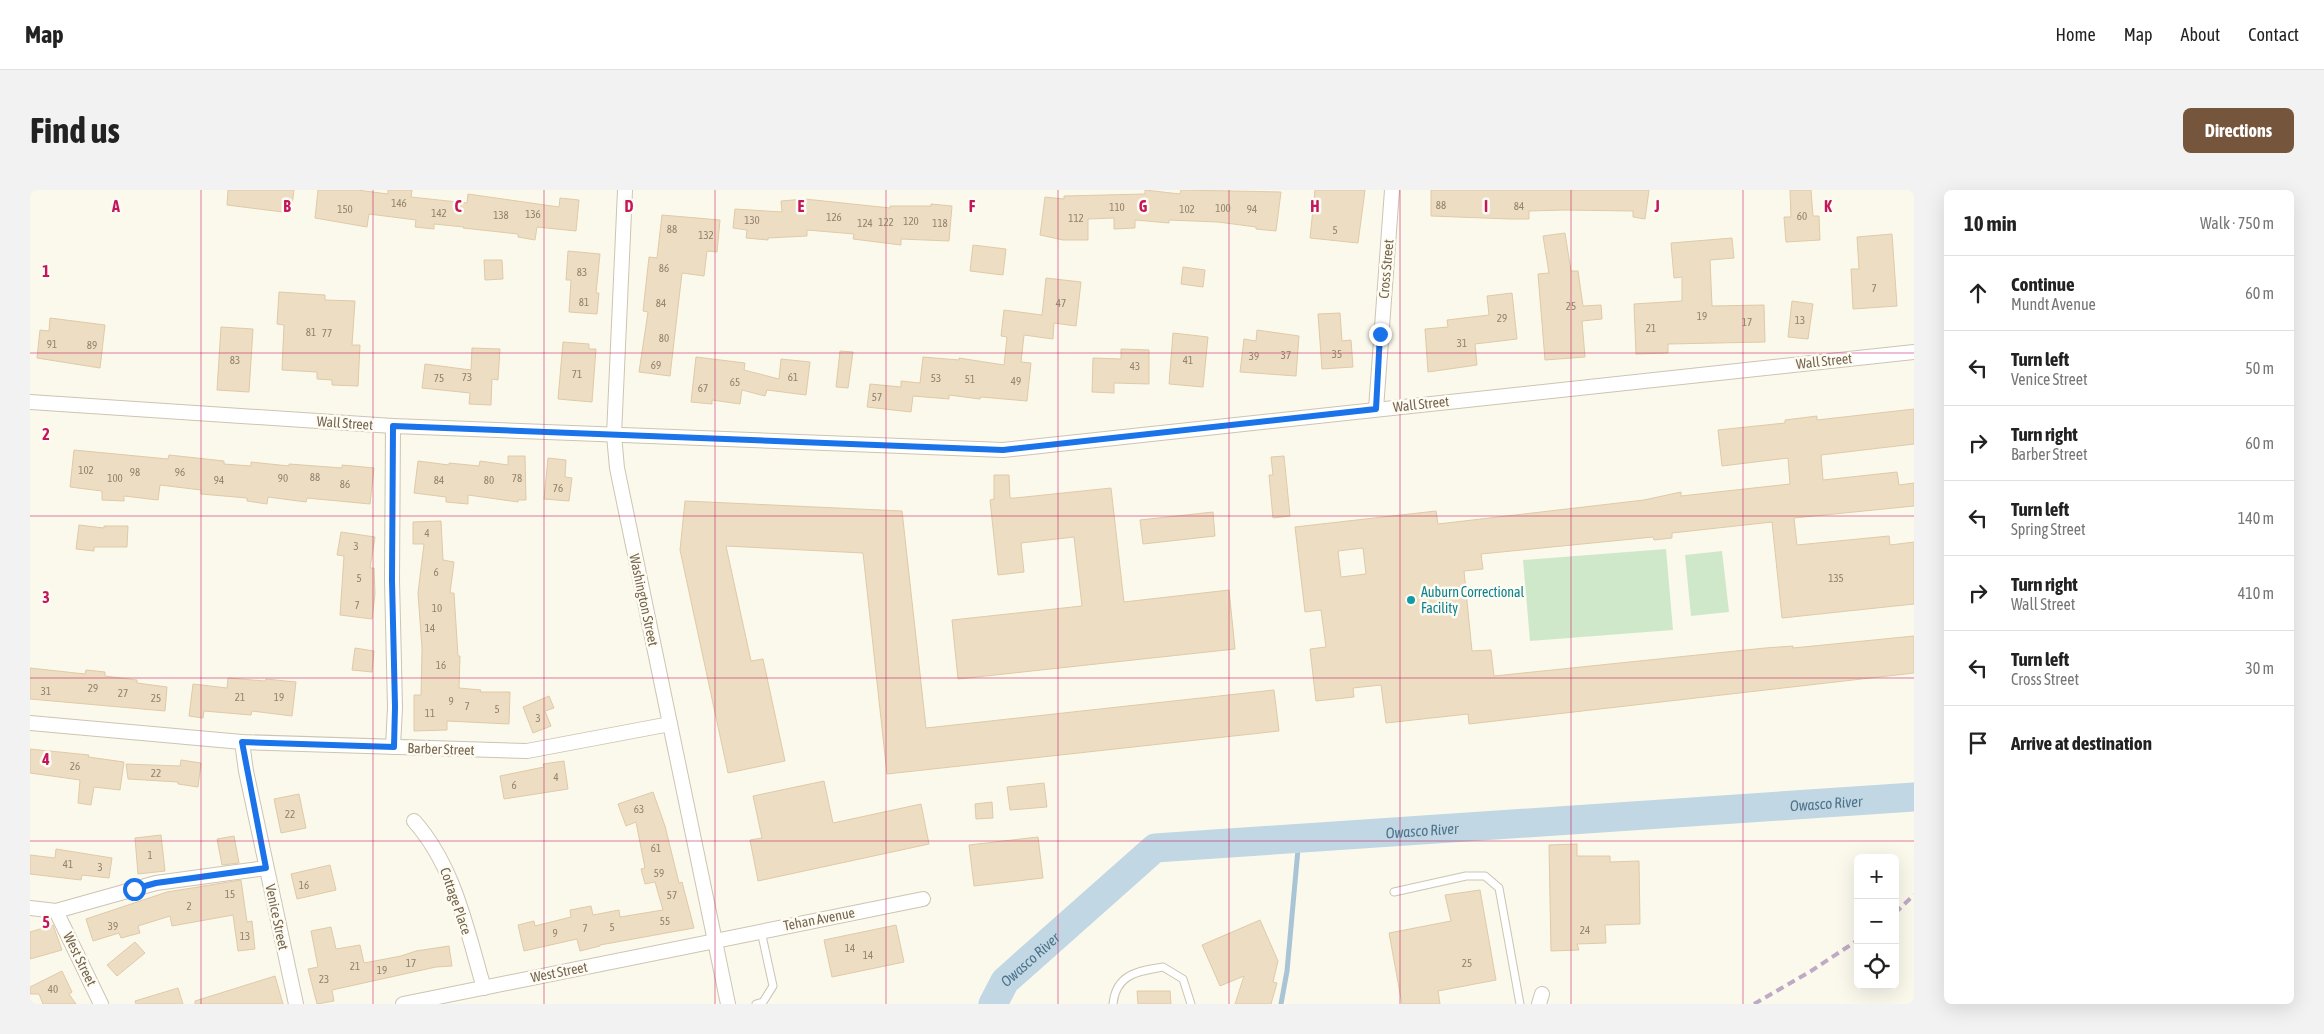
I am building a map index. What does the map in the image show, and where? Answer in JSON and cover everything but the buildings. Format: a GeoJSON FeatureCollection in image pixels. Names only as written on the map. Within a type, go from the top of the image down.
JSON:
{"type":"FeatureCollection","features":[{"type":"Feature","properties":{"kind":"street","name":"Washington Street"},"geometry":{"type":"LineString","coordinates":[[625,190],[614,435],[617,468],[728,1004]]}},
{"type":"Feature","properties":{"kind":"street","name":"Cross Street"},"geometry":{"type":"LineString","coordinates":[[1376,409],[1392,190]]}},
{"type":"Feature","properties":{"kind":"street","name":"Wall Street"},"geometry":{"type":"LineString","coordinates":[[30,402],[393,426],[1003,450],[1914,352]]}},
{"type":"Feature","properties":{"kind":"street"},"geometry":{"type":"LineString","coordinates":[[393,426],[394,747]]}},
{"type":"Feature","properties":{"kind":"street","name":"Barber Street"},"geometry":{"type":"LineString","coordinates":[[30,723],[242,742],[527,751],[670,724]]}},
{"type":"Feature","properties":{"kind":"street","name":"Venice Street"},"geometry":{"type":"LineString","coordinates":[[242,742],[266,868],[296,1004]]}},
{"type":"Feature","properties":{"kind":"street","name":"Cottage Place"},"geometry":{"type":"LineString","coordinates":[[414,821],[429,838],[441,857],[484,988]]}},
{"type":"Feature","properties":{"kind":"street"},"geometry":{"type":"LineString","coordinates":[[30,908],[56,911],[156,883],[266,868]]}},
{"type":"Feature","properties":{"kind":"street","name":"Tehan Avenue"},"geometry":{"type":"LineString","coordinates":[[715,941],[923,899]]}},
{"type":"Feature","properties":{"kind":"street","name":"West Street"},"geometry":{"type":"LineString","coordinates":[[56,911],[101,1004]]}},
{"type":"Feature","properties":{"kind":"street","name":"West Street"},"geometry":{"type":"LineString","coordinates":[[403,1004],[715,941]]}},
{"type":"Feature","properties":{"kind":"lane"},"geometry":{"type":"LineString","coordinates":[[1394,892],[1466,876],[1485,876],[1499,888],[1520,1004]]}},
{"type":"Feature","properties":{"kind":"lane"},"geometry":{"type":"LineString","coordinates":[[756,1004],[763,1002],[773,986],[760,931]]}},
{"type":"Feature","properties":{"kind":"lane"},"geometry":{"type":"LineString","coordinates":[[1113,1004],[1114,991],[1132,972],[1163,967],[1183,979],[1191,1004]]}},
{"type":"Feature","properties":{"kind":"green space"},"geometry":{"type":"Polygon","coordinates":[[[1666,549],[1673,630],[1530,641],[1523,560],[1666,549]]]}},
{"type":"Feature","properties":{"kind":"green space"},"geometry":{"type":"Polygon","coordinates":[[[1722,551],[1729,612],[1691,616],[1685,555],[1722,551]]]}},
{"type":"Feature","properties":{"kind":"waterway","name":"Owasco River"},"geometry":{"type":"LineString","coordinates":[[993,1004],[1005,981],[1155,848],[1914,797]]}},
{"type":"Feature","properties":{"kind":"waterway"},"geometry":{"type":"LineString","coordinates":[[1281,1004],[1287,971],[1299,838]]}},
{"type":"Feature","properties":{"kind":"railway"},"geometry":{"type":"LineString","coordinates":[[1899,909],[1914,895]]}},
{"type":"Feature","properties":{"kind":"railway"},"geometry":{"type":"LineString","coordinates":[[1754,1004],[1811,971],[1854,943]]}},
{"type":"Feature","properties":{"kind":"place","name":"Auburn Correctional Facility"},"geometry":{"type":"Point","coordinates":[1411,600]}},
{"type":"Feature","properties":{"kind":"route"},"geometry":{"type":"LineString","coordinates":[[134,889],[156,883],[266,868],[242,742],[394,747],[391,456],[393,426],[1003,450],[1376,409],[1380,334]]}}]}
